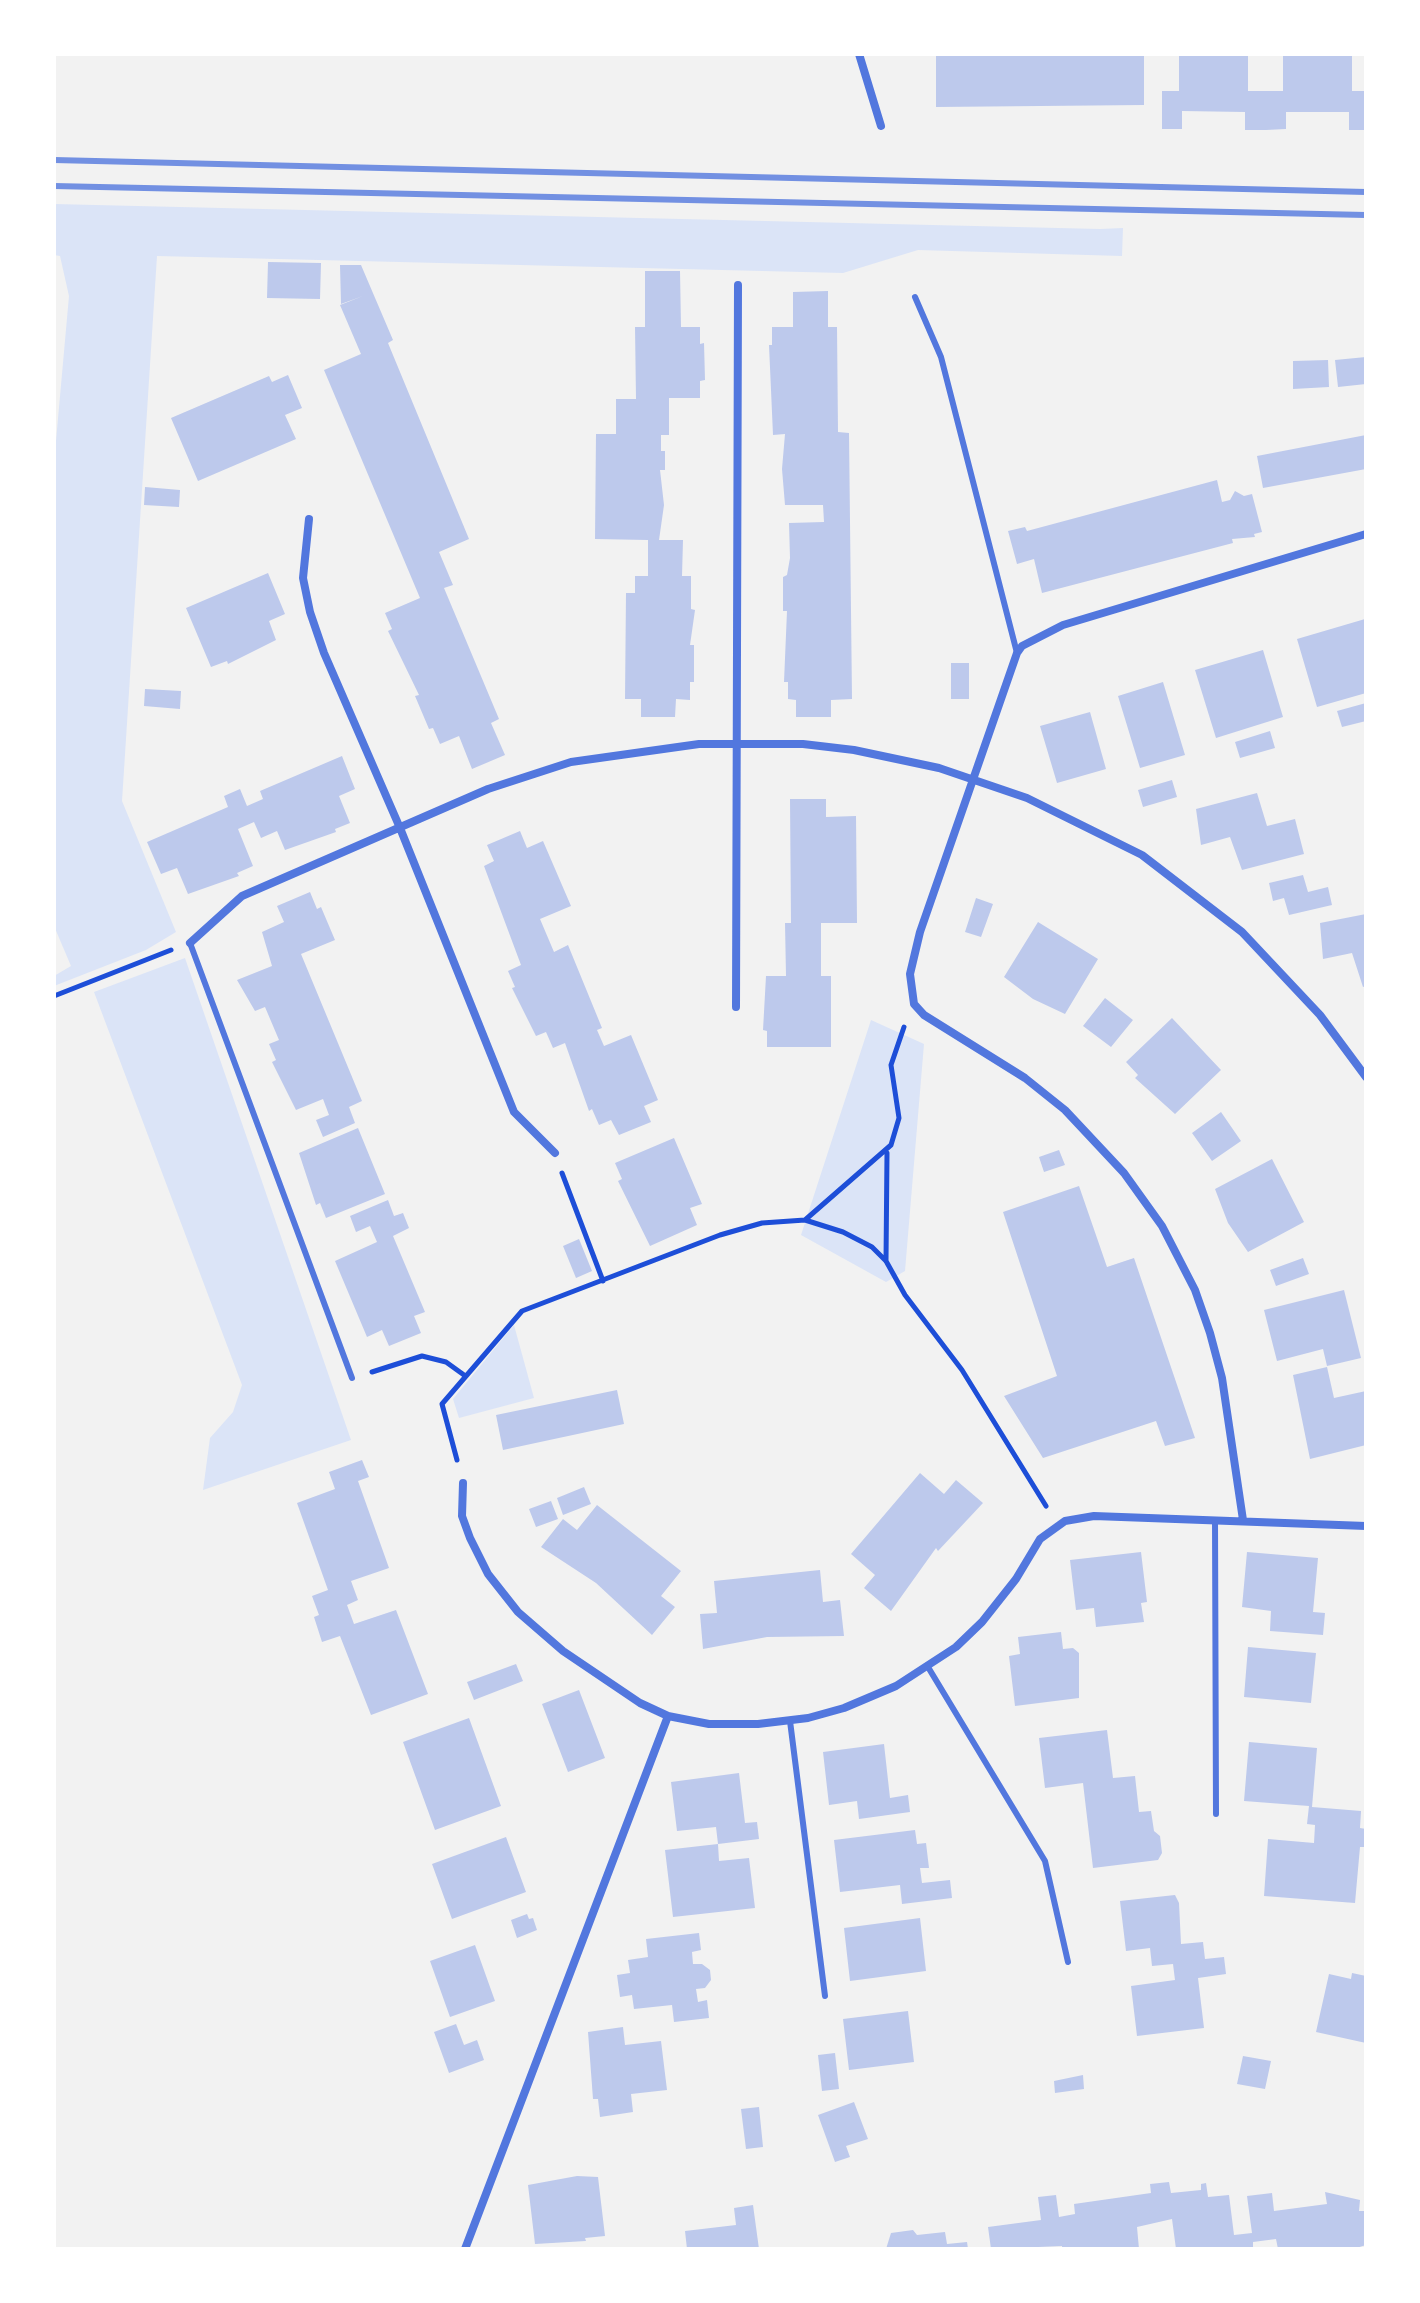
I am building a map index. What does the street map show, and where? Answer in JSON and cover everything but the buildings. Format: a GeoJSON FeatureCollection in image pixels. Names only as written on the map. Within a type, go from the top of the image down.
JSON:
{"type":"FeatureCollection","features":[{"type":"Feature","properties":{"kind":"street"},"geometry":{"type":"LineString","coordinates":[[859,54],[881,126]]}},
{"type":"Feature","properties":{"kind":"street"},"geometry":{"type":"LineString","coordinates":[[736,1007],[738,285]]}},
{"type":"Feature","properties":{"kind":"street"},"geometry":{"type":"LineString","coordinates":[[309,519],[302,557],[310,612],[514,1112],[555,1153]]}},
{"type":"Feature","properties":{"kind":"street"},"geometry":{"type":"LineString","coordinates":[[1243,1520],[1222,1378],[1210,1333],[1195,1290],[1162,1226],[1124,1173],[1065,1110],[1025,1078],[937,1024],[914,1004],[910,974],[915,951],[1017,653],[1036,637],[1063,625],[1366,534]]}},
{"type":"Feature","properties":{"kind":"street"},"geometry":{"type":"LineString","coordinates":[[190,943],[242,896],[488,789],[571,762],[659,748],[735,743],[854,750],[903,759],[973,779],[1078,820],[1142,855],[1181,882],[1242,932],[1320,1015],[1366,1077]]}},
{"type":"Feature","properties":{"kind":"street"},"geometry":{"type":"LineString","coordinates":[[463,1483],[462,1516],[470,1538],[488,1574],[518,1612],[586,1668],[640,1703],[668,1716],[717,1724],[790,1721],[826,1714],[862,1701],[928,1667],[982,1622],[1016,1579],[1040,1539],[1057,1524],[1084,1516],[1366,1526]]}},
{"type":"Feature","properties":{"kind":"street"},"geometry":{"type":"LineString","coordinates":[[465,2249],[668,1716]]}},
{"type":"Feature","properties":{"kind":"lane"},"geometry":{"type":"LineString","coordinates":[[915,297],[941,357],[1017,653]]}},
{"type":"Feature","properties":{"kind":"lane"},"geometry":{"type":"LineString","coordinates":[[190,943],[352,1378]]}},
{"type":"Feature","properties":{"kind":"lane"},"geometry":{"type":"LineString","coordinates":[[1215,1520],[1216,1814]]}},
{"type":"Feature","properties":{"kind":"lane"},"geometry":{"type":"LineString","coordinates":[[928,1667],[1045,1861],[1068,1962]]}},
{"type":"Feature","properties":{"kind":"lane"},"geometry":{"type":"LineString","coordinates":[[790,1721],[825,1996]]}},
{"type":"Feature","properties":{"kind":"path"},"geometry":{"type":"LineString","coordinates":[[54,996],[190,943]]}},
{"type":"Feature","properties":{"kind":"path"},"geometry":{"type":"LineString","coordinates":[[805,1220],[887,1152],[898,1130],[899,1118],[891,1060],[914,1004]]}},
{"type":"Feature","properties":{"kind":"path"},"geometry":{"type":"LineString","coordinates":[[886,1261],[887,1152]]}},
{"type":"Feature","properties":{"kind":"path"},"geometry":{"type":"LineString","coordinates":[[555,1153],[603,1281]]}},
{"type":"Feature","properties":{"kind":"path"},"geometry":{"type":"LineString","coordinates":[[463,1483],[442,1404],[522,1311],[740,1228],[805,1220],[843,1232],[872,1247],[886,1261],[905,1295],[962,1370],[1057,1524]]}},
{"type":"Feature","properties":{"kind":"path"},"geometry":{"type":"LineString","coordinates":[[352,1378],[422,1356],[446,1362],[464,1375]]}},
{"type":"Feature","properties":{"kind":"shaded area"},"geometry":{"type":"Polygon","coordinates":[[[54,204],[1123,228],[1122,256],[918,250],[843,273],[157,256],[122,801],[176,932],[146,950],[54,986],[54,976],[71,966],[54,926],[54,463],[69,296],[60,256],[54,255],[54,204]]]}},
{"type":"Feature","properties":{"kind":"shaded area"},"geometry":{"type":"Polygon","coordinates":[[[185,958],[351,1440],[203,1490],[210,1438],[233,1412],[242,1385],[94,992],[185,958]]]}},
{"type":"Feature","properties":{"kind":"shaded area"},"geometry":{"type":"Polygon","coordinates":[[[871,1020],[924,1044],[905,1271],[886,1282],[801,1235],[871,1020]]]}},
{"type":"Feature","properties":{"kind":"shaded area"},"geometry":{"type":"Polygon","coordinates":[[[514,1325],[534,1398],[459,1418],[453,1399],[514,1325]]]}},
{"type":"Feature","properties":{"kind":"railway"},"geometry":{"type":"LineString","coordinates":[[54,160],[1366,192]]}},
{"type":"Feature","properties":{"kind":"railway"},"geometry":{"type":"LineString","coordinates":[[54,186],[1366,215]]}}]}
